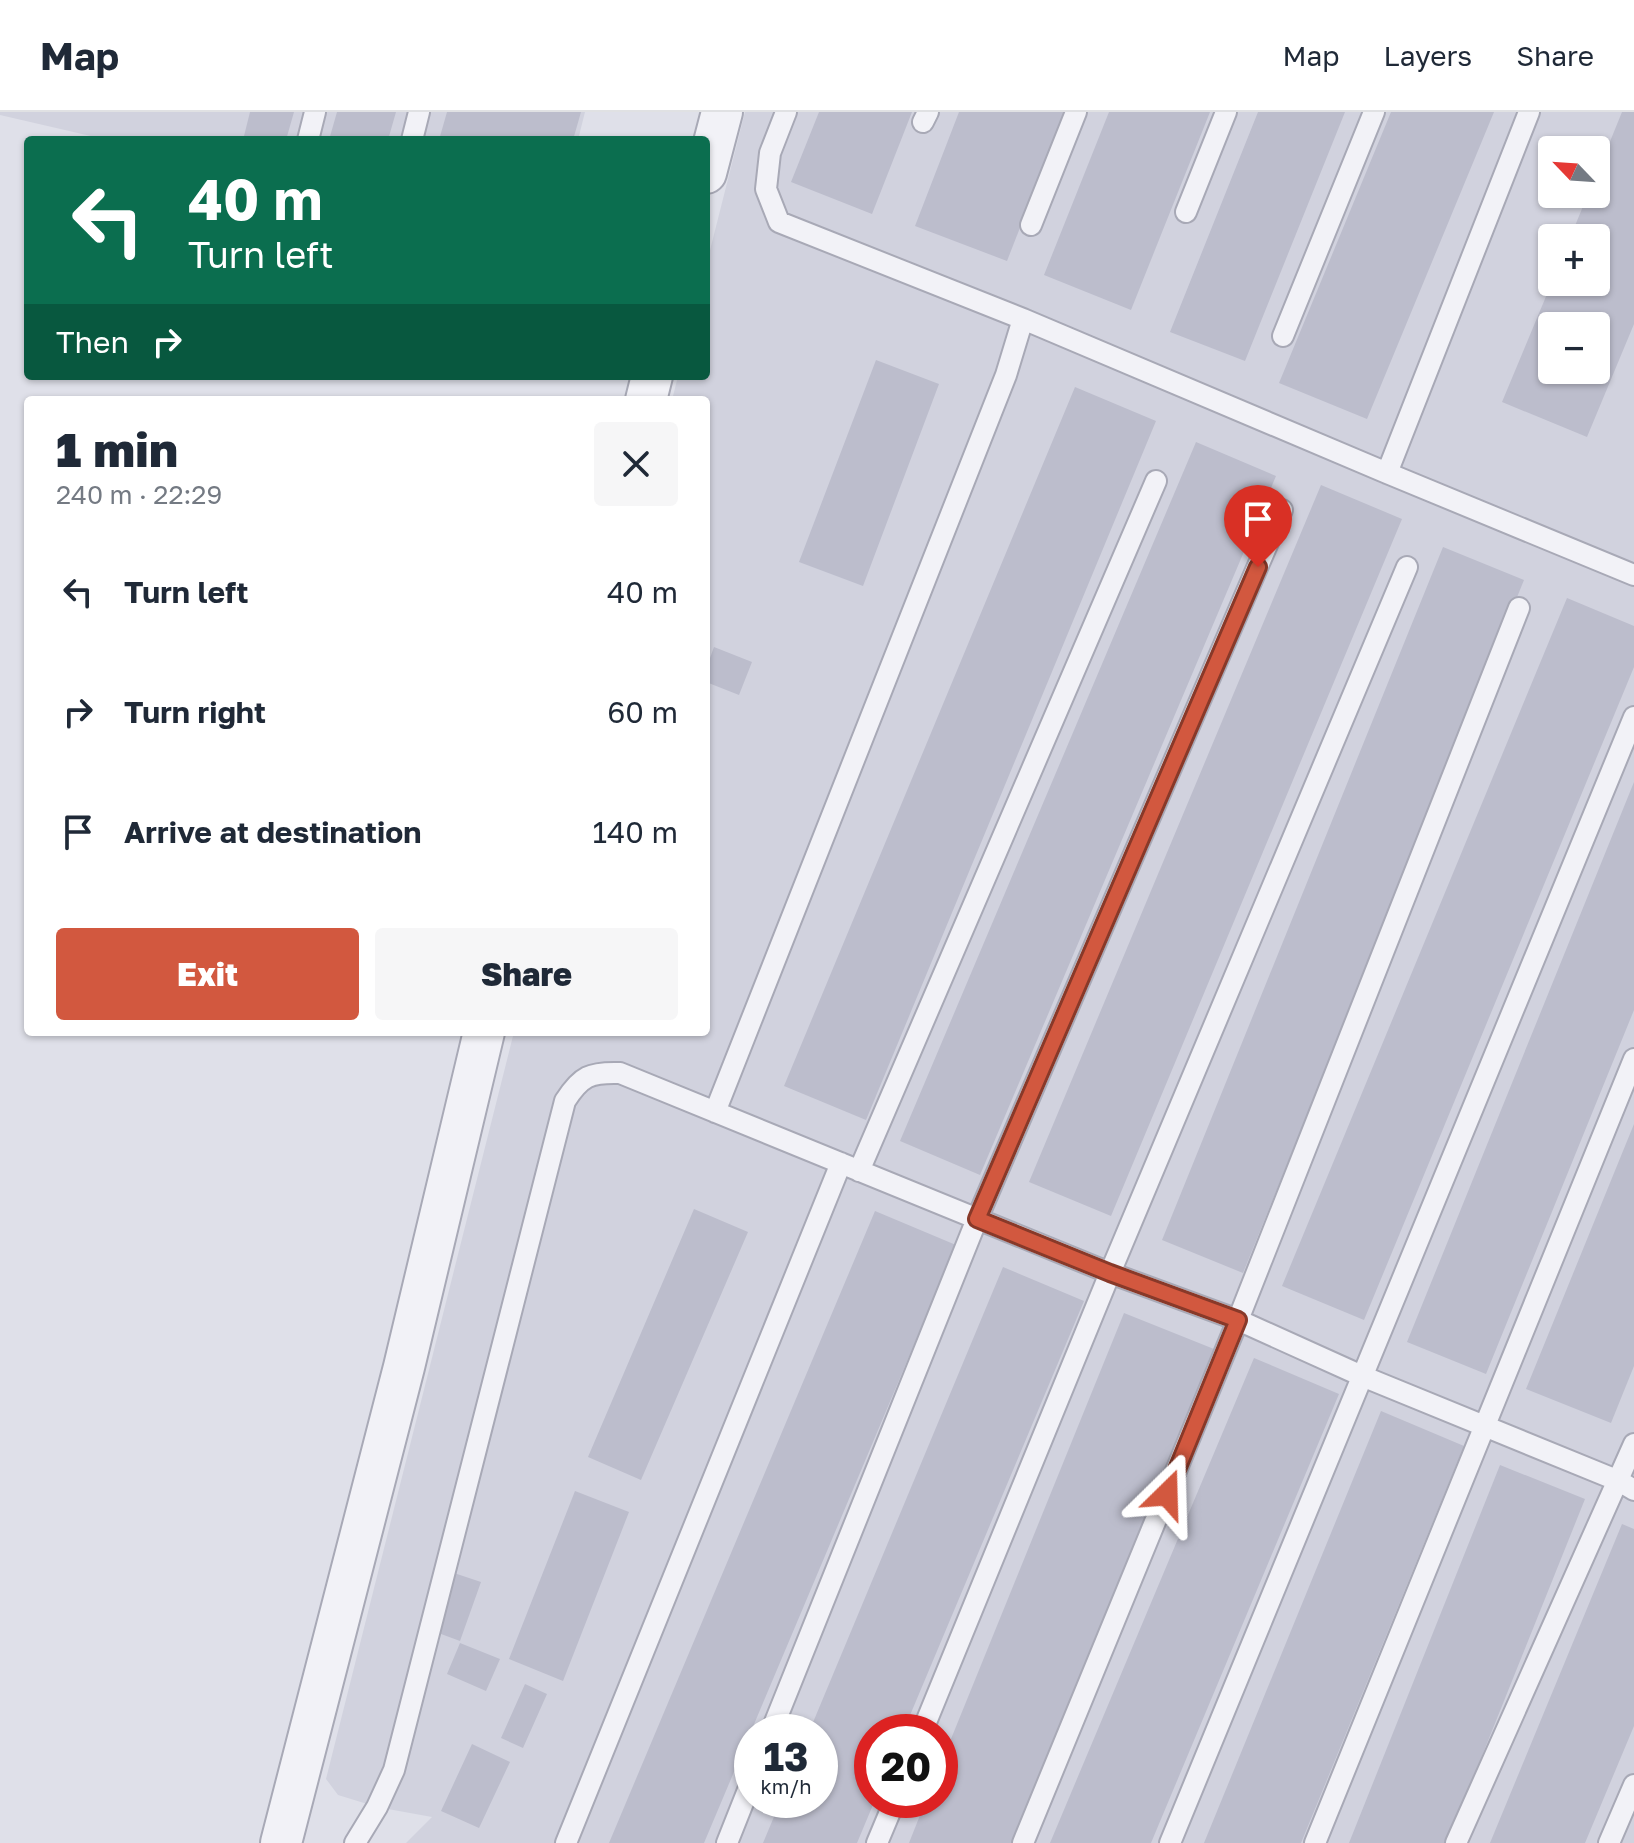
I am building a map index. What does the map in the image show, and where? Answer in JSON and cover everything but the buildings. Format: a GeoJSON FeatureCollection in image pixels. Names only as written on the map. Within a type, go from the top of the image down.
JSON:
{"type":"FeatureCollection","features":[{"type":"Feature","properties":{"kind":"street"},"geometry":{"type":"LineString","coordinates":[[710,158],[722,112]]}},
{"type":"Feature","properties":{"kind":"street"},"geometry":{"type":"LineString","coordinates":[[281,1843],[400,1383],[483,1036]]}},
{"type":"Feature","properties":{"kind":"lane"},"geometry":{"type":"LineString","coordinates":[[309,136],[315,112]]}},
{"type":"Feature","properties":{"kind":"lane"},"geometry":{"type":"LineString","coordinates":[[413,136],[419,112]]}},
{"type":"Feature","properties":{"kind":"lane"},"geometry":{"type":"LineString","coordinates":[[786,112],[770,153],[766,189],[779,222],[1023,319],[1634,575]]}},
{"type":"Feature","properties":{"kind":"lane"},"geometry":{"type":"LineString","coordinates":[[1031,225],[1076,112]]}},
{"type":"Feature","properties":{"kind":"lane"},"geometry":{"type":"LineString","coordinates":[[1186,212],[1226,112]]}},
{"type":"Feature","properties":{"kind":"lane"},"geometry":{"type":"LineString","coordinates":[[1283,336],[1374,112]]}},
{"type":"Feature","properties":{"kind":"lane"},"geometry":{"type":"LineString","coordinates":[[1387,473],[1529,112]]}},
{"type":"Feature","properties":{"kind":"lane"},"geometry":{"type":"LineString","coordinates":[[715,1112],[1006,375],[1023,319]]}},
{"type":"Feature","properties":{"kind":"lane"},"geometry":{"type":"LineString","coordinates":[[566,1843],[850,1167],[1156,481]]}},
{"type":"Feature","properties":{"kind":"lane"},"geometry":{"type":"LineString","coordinates":[[778,1714],[977,1219],[1282,510]]}},
{"type":"Feature","properties":{"kind":"lane"},"geometry":{"type":"LineString","coordinates":[[929,1714],[1110,1273],[1407,567]]}},
{"type":"Feature","properties":{"kind":"lane"},"geometry":{"type":"LineString","coordinates":[[1023,1843],[1238,1320],[1519,608]]}},
{"type":"Feature","properties":{"kind":"lane"},"geometry":{"type":"LineString","coordinates":[[1170,1843],[1634,717]]}},
{"type":"Feature","properties":{"kind":"lane"},"geometry":{"type":"LineString","coordinates":[[1315,1843],[1634,1059]]}},
{"type":"Feature","properties":{"kind":"lane"},"geometry":{"type":"LineString","coordinates":[[355,1843],[377,1807],[394,1770],[565,1101],[577,1082],[599,1072],[620,1073],[1110,1273],[1238,1320],[1362,1376],[1627,1486]]}},
{"type":"Feature","properties":{"kind":"lane"},"geometry":{"type":"LineString","coordinates":[[1456,1843],[1627,1486],[1634,1444]]}},
{"type":"Feature","properties":{"kind":"lane"},"geometry":{"type":"LineString","coordinates":[[1609,1843],[1634,1785]]}},
{"type":"Feature","properties":{"kind":"lane"},"geometry":{"type":"LineString","coordinates":[[727,1843],[737,1818]]}},
{"type":"Feature","properties":{"kind":"lane"},"geometry":{"type":"LineString","coordinates":[[877,1843],[887,1818]]}},
{"type":"Feature","properties":{"kind":"shaded area"},"geometry":{"type":"Polygon","coordinates":[[[0,112],[585,112],[579,136],[91,136],[0,115],[0,112]]]}},
{"type":"Feature","properties":{"kind":"shaded area"},"geometry":{"type":"Polygon","coordinates":[[[745,112],[1634,112],[1634,1843],[406,1843],[432,1817],[377,1807],[338,1795],[326,1779],[513,1036],[710,1036],[710,396],[673,396],[677,380],[710,380],[710,250],[745,112]]]}},
{"type":"Feature","properties":{"kind":"route"},"geometry":{"type":"LineString","coordinates":[[1167,1494],[1238,1320],[977,1219],[1258,567]]}}]}
